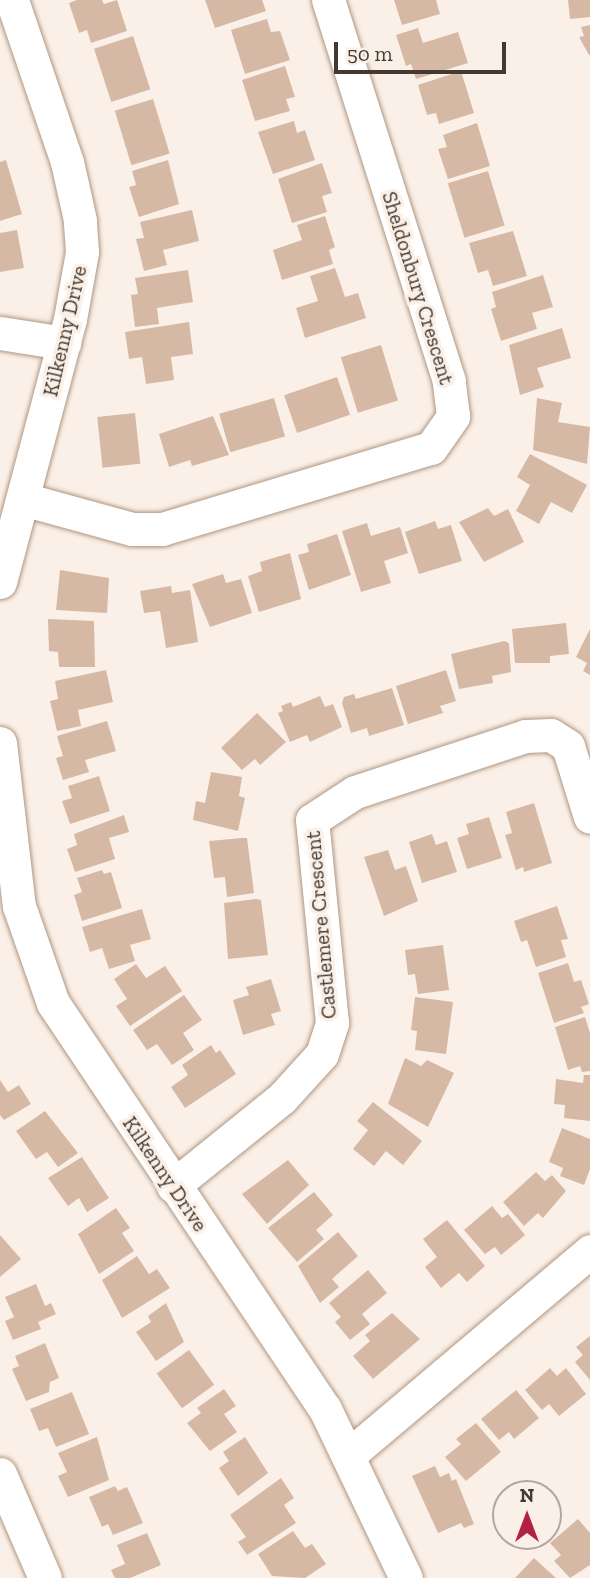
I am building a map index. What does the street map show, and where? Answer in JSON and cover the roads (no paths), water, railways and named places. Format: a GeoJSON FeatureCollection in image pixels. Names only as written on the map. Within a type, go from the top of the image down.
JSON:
{"type":"FeatureCollection","features":[{"type":"Feature","properties":{"kind":"street","name":"Kilkenny Drive"},"geometry":{"type":"LineString","coordinates":[[0,582],[81,275],[80,220],[67,162],[12,0]]}},
{"type":"Feature","properties":{"kind":"street","name":"Sheldonbury Crescent"},"geometry":{"type":"LineString","coordinates":[[23,499],[132,529],[162,529],[431,448],[453,416],[449,381],[328,0]]}},
{"type":"Feature","properties":{"kind":"street"},"geometry":{"type":"LineString","coordinates":[[0,333],[64,343]]}},
{"type":"Feature","properties":{"kind":"street","name":"Castlemere Crescent"},"geometry":{"type":"LineString","coordinates":[[173,1186],[282,1098],[322,1054],[332,1023],[312,820],[355,792],[525,736],[551,735],[568,746],[590,817]]}},
{"type":"Feature","properties":{"kind":"street","name":"Kilkenny Drive"},"geometry":{"type":"LineString","coordinates":[[0,743],[9,907],[53,1003],[173,1186],[325,1409],[406,1578]]}},
{"type":"Feature","properties":{"kind":"street"},"geometry":{"type":"LineString","coordinates":[[349,1455],[590,1251]]}},
{"type":"Feature","properties":{"kind":"street"},"geometry":{"type":"LineString","coordinates":[[0,1474],[45,1578]]}}]}
